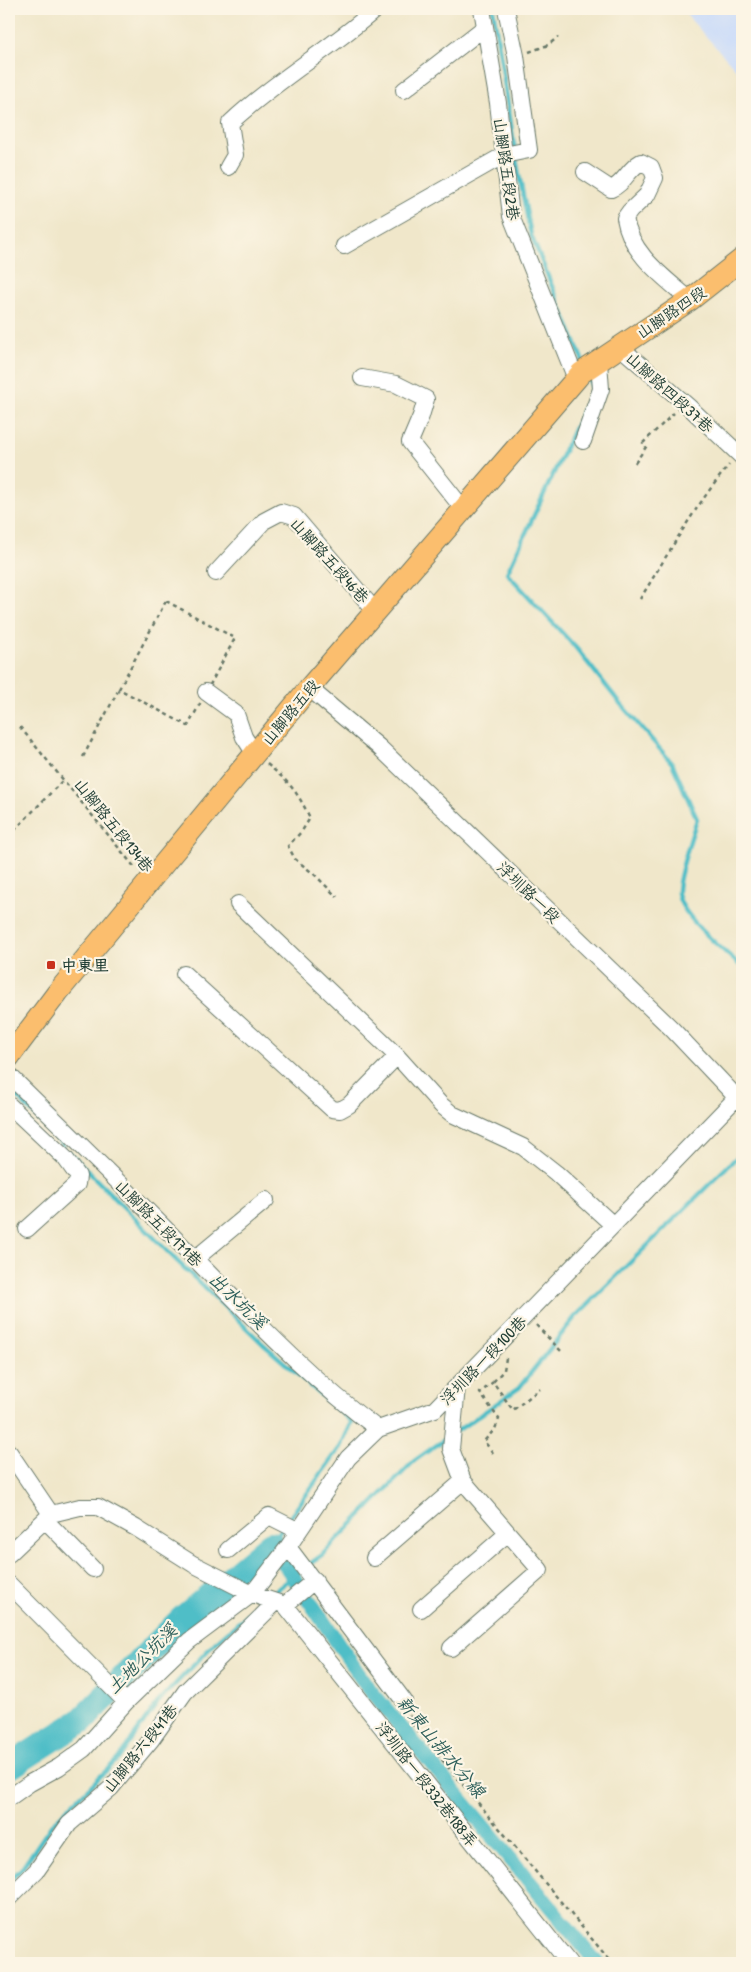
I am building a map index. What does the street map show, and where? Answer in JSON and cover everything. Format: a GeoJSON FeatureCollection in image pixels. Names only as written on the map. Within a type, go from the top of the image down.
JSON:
{"type":"FeatureCollection","features":[{"type":"Feature","properties":{"kind":"main road","name":"山腳路四段"},"geometry":{"type":"LineString","coordinates":[[585,371],[690,300],[742,260]]}},
{"type":"Feature","properties":{"kind":"main road","name":"山腳路五段"},"geometry":{"type":"LineString","coordinates":[[9,1057],[58,992],[310,688],[585,371]]}},
{"type":"Feature","properties":{"kind":"street"},"geometry":{"type":"LineString","coordinates":[[228,167],[235,156],[230,123],[247,107],[350,32],[376,9]]}},
{"type":"Feature","properties":{"kind":"street","name":"山腳路五段2巷"},"geometry":{"type":"LineString","coordinates":[[482,9],[498,103],[511,216],[585,371],[601,389],[583,441]]}},
{"type":"Feature","properties":{"kind":"street"},"geometry":{"type":"LineString","coordinates":[[344,246],[504,155],[529,150],[509,10]]}},
{"type":"Feature","properties":{"kind":"street"},"geometry":{"type":"LineString","coordinates":[[404,90],[485,28]]}},
{"type":"Feature","properties":{"kind":"street"},"geometry":{"type":"LineString","coordinates":[[585,172],[611,189],[618,186],[633,166],[640,162],[651,167],[655,178],[647,195],[625,218],[626,229],[638,250],[652,267],[690,300]]}},
{"type":"Feature","properties":{"kind":"street","name":"山腳路四段37巷"},"geometry":{"type":"LineString","coordinates":[[620,347],[689,407],[741,456]]}},
{"type":"Feature","properties":{"kind":"street"},"geometry":{"type":"LineString","coordinates":[[362,378],[396,384],[426,399],[410,442],[464,510]]}},
{"type":"Feature","properties":{"kind":"street","name":"山腳路五段46巷"},"geometry":{"type":"LineString","coordinates":[[216,573],[264,521],[281,512],[294,516],[376,612]]}},
{"type":"Feature","properties":{"kind":"street","name":"浮圳路一段"},"geometry":{"type":"LineString","coordinates":[[310,688],[379,747],[741,1097]]}},
{"type":"Feature","properties":{"kind":"street"},"geometry":{"type":"LineString","coordinates":[[206,692],[236,714],[244,737],[255,754]]}},
{"type":"Feature","properties":{"kind":"street"},"geometry":{"type":"LineString","coordinates":[[238,904],[397,1056],[452,1114],[523,1148],[556,1173],[612,1224]]}},
{"type":"Feature","properties":{"kind":"street"},"geometry":{"type":"LineString","coordinates":[[184,974],[332,1109],[340,1110],[349,1105],[397,1056]]}},
{"type":"Feature","properties":{"kind":"street","name":"山腳路五段171巷"},"geometry":{"type":"LineString","coordinates":[[9,1075],[195,1259],[253,1320],[351,1409],[378,1428]]}},
{"type":"Feature","properties":{"kind":"street","name":"浮圳路一段100巷"},"geometry":{"type":"LineString","coordinates":[[9,1798],[84,1749],[126,1702],[189,1641],[252,1594],[288,1547],[348,1458],[378,1428],[435,1409],[612,1224],[741,1097]]}},
{"type":"Feature","properties":{"kind":"street"},"geometry":{"type":"LineString","coordinates":[[9,1105],[65,1158],[78,1176],[77,1184],[27,1229]]}},
{"type":"Feature","properties":{"kind":"street"},"geometry":{"type":"LineString","coordinates":[[195,1259],[266,1200]]}},
{"type":"Feature","properties":{"kind":"street"},"geometry":{"type":"LineString","coordinates":[[451,1648],[540,1570],[462,1480],[451,1449],[456,1387]]}},
{"type":"Feature","properties":{"kind":"street"},"geometry":{"type":"LineString","coordinates":[[9,1452],[48,1517],[93,1569]]}},
{"type":"Feature","properties":{"kind":"street"},"geometry":{"type":"LineString","coordinates":[[374,1558],[462,1480]]}},
{"type":"Feature","properties":{"kind":"street"},"geometry":{"type":"LineString","coordinates":[[9,1554],[48,1517],[80,1507],[98,1507],[212,1574],[252,1594],[281,1604]]}},
{"type":"Feature","properties":{"kind":"street"},"geometry":{"type":"LineString","coordinates":[[228,1550],[269,1516],[299,1531]]}},
{"type":"Feature","properties":{"kind":"street"},"geometry":{"type":"LineString","coordinates":[[420,1609],[508,1532]]}},
{"type":"Feature","properties":{"kind":"street"},"geometry":{"type":"LineString","coordinates":[[288,1547],[404,1700]]}},
{"type":"Feature","properties":{"kind":"street","name":"山腳路六段41巷"},"geometry":{"type":"LineString","coordinates":[[9,1898],[37,1870],[69,1824],[111,1788],[151,1740],[185,1692],[281,1604],[314,1580]]}},
{"type":"Feature","properties":{"kind":"street"},"geometry":{"type":"LineString","coordinates":[[9,1584],[126,1702]]}},
{"type":"Feature","properties":{"kind":"street","name":"浮圳路一段332巷188弄"},"geometry":{"type":"LineString","coordinates":[[281,1604],[569,1963]]}},
{"type":"Feature","properties":{"kind":"path"},"geometry":{"type":"LineString","coordinates":[[516,56],[548,45],[558,37]]}},
{"type":"Feature","properties":{"kind":"path"},"geometry":{"type":"LineString","coordinates":[[635,463],[646,447],[644,443],[676,411],[689,407]]}},
{"type":"Feature","properties":{"kind":"path"},"geometry":{"type":"LineString","coordinates":[[640,599],[718,478],[741,456]]}},
{"type":"Feature","properties":{"kind":"path"},"geometry":{"type":"LineString","coordinates":[[83,757],[119,689],[166,601],[235,638],[188,726],[119,689]]}},
{"type":"Feature","properties":{"kind":"path","name":"山腳路五段134巷"},"geometry":{"type":"LineString","coordinates":[[20,727],[148,884]]}},
{"type":"Feature","properties":{"kind":"path"},"geometry":{"type":"LineString","coordinates":[[255,754],[291,783],[300,796],[310,818],[302,831],[288,846],[295,859],[314,874],[336,897]]}},
{"type":"Feature","properties":{"kind":"path","name":"山腳路五段134巷"},"geometry":{"type":"LineString","coordinates":[[9,836],[63,780]]}},
{"type":"Feature","properties":{"kind":"path"},"geometry":{"type":"LineString","coordinates":[[549,1339],[562,1352]]}},
{"type":"Feature","properties":{"kind":"path"},"geometry":{"type":"LineString","coordinates":[[493,1453],[484,1441],[499,1419],[480,1393],[504,1370],[506,1355],[501,1341]]}},
{"type":"Feature","properties":{"kind":"path"},"geometry":{"type":"LineString","coordinates":[[493,1382],[513,1410],[540,1389]]}},
{"type":"Feature","properties":{"kind":"path"},"geometry":{"type":"LineString","coordinates":[[404,1700],[413,1725],[612,1963]]}},
{"type":"Feature","properties":{"kind":"shaded area"},"geometry":{"type":"Polygon","coordinates":[[[681,9],[742,9],[742,76],[681,9]]]}},
{"type":"Feature","properties":{"kind":"waterway"},"geometry":{"type":"LineString","coordinates":[[493,9],[518,170],[531,235],[584,364]]}},
{"type":"Feature","properties":{"kind":"waterway"},"geometry":{"type":"LineString","coordinates":[[588,376],[593,389],[507,573],[576,648],[619,702],[672,763],[697,819],[678,886],[681,902],[686,912],[704,933],[742,967]]}},
{"type":"Feature","properties":{"kind":"waterway","name":"出水坑溪"},"geometry":{"type":"LineString","coordinates":[[9,1088],[63,1145]]}},
{"type":"Feature","properties":{"kind":"waterway"},"geometry":{"type":"LineString","coordinates":[[457,1431],[519,1388],[575,1317],[742,1152]]}},
{"type":"Feature","properties":{"kind":"waterway","name":"出水坑溪"},"geometry":{"type":"LineString","coordinates":[[70,1153],[263,1344],[352,1422],[341,1446],[271,1544]]}},
{"type":"Feature","properties":{"kind":"waterway"},"geometry":{"type":"LineString","coordinates":[[307,1566],[322,1555],[414,1461],[448,1437]]}},
{"type":"Feature","properties":{"kind":"waterway","name":"新東山排水分線"},"geometry":{"type":"LineString","coordinates":[[271,1544],[366,1685],[597,1963]]}},
{"type":"Feature","properties":{"kind":"waterway","name":"土地公坑溪"},"geometry":{"type":"LineString","coordinates":[[9,1767],[81,1721],[182,1619],[271,1544]]}},
{"type":"Feature","properties":{"kind":"waterway"},"geometry":{"type":"LineString","coordinates":[[269,1596],[300,1571]]}},
{"type":"Feature","properties":{"kind":"waterway"},"geometry":{"type":"LineString","coordinates":[[9,1881],[23,1867],[53,1823],[118,1759],[158,1702],[215,1643],[262,1602]]}},
{"type":"Feature","properties":{"kind":"place","name":"中東里"},"geometry":{"type":"Point","coordinates":[51,965]}}]}
